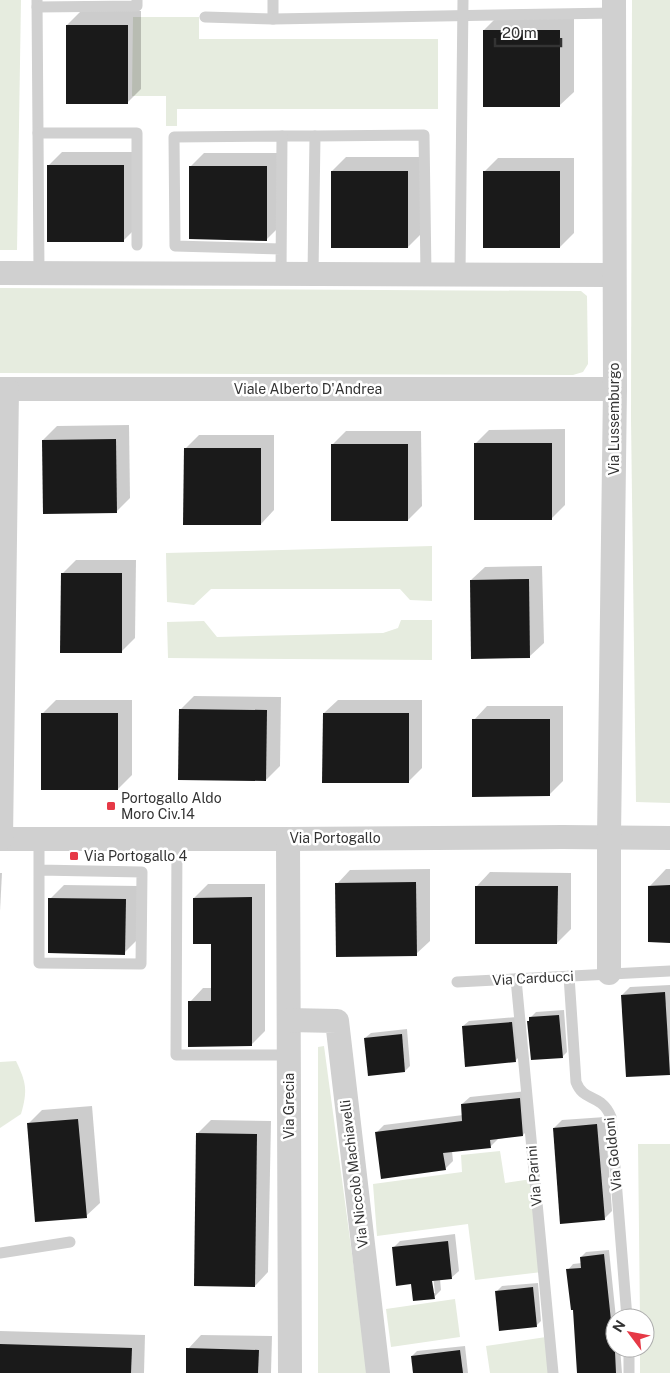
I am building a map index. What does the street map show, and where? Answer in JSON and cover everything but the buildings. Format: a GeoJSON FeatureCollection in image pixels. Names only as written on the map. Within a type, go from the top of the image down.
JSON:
{"type":"FeatureCollection","features":[{"type":"Feature","properties":{"kind":"street","name":"Via Lussemburgo"},"geometry":{"type":"LineString","coordinates":[[609,837],[615,389],[614,7]]}},
{"type":"Feature","properties":{"kind":"street"},"geometry":{"type":"LineString","coordinates":[[0,273],[614,275]]}},
{"type":"Feature","properties":{"kind":"street"},"geometry":{"type":"LineString","coordinates":[[0,839],[4,389]]}},
{"type":"Feature","properties":{"kind":"street","name":"Viale Alberto D'Andrea"},"geometry":{"type":"LineString","coordinates":[[4,389],[615,389]]}},
{"type":"Feature","properties":{"kind":"street"},"geometry":{"type":"LineString","coordinates":[[609,837],[616,973]]}},
{"type":"Feature","properties":{"kind":"street","name":"Via Portogallo"},"geometry":{"type":"LineString","coordinates":[[0,839],[670,838]]}},
{"type":"Feature","properties":{"kind":"street","name":"Via Grecia"},"geometry":{"type":"LineString","coordinates":[[288,839],[290,1373]]}},
{"type":"Feature","properties":{"kind":"street","name":"Via Niccolò Machiavelli"},"geometry":{"type":"LineString","coordinates":[[290,1020],[337,1022],[378,1373]]}},
{"type":"Feature","properties":{"kind":"lane"},"geometry":{"type":"LineString","coordinates":[[39,273],[37,4],[137,6],[137,0]]}},
{"type":"Feature","properties":{"kind":"lane"},"geometry":{"type":"LineString","coordinates":[[273,0],[273,19]]}},
{"type":"Feature","properties":{"kind":"lane"},"geometry":{"type":"LineString","coordinates":[[460,274],[463,0]]}},
{"type":"Feature","properties":{"kind":"lane"},"geometry":{"type":"LineString","coordinates":[[205,17],[273,19],[463,16],[614,7]]}},
{"type":"Feature","properties":{"kind":"lane"},"geometry":{"type":"LineString","coordinates":[[38,133],[137,133],[137,245]]}},
{"type":"Feature","properties":{"kind":"lane"},"geometry":{"type":"LineString","coordinates":[[281,250],[175,246],[174,137],[424,135],[426,274]]}},
{"type":"Feature","properties":{"kind":"lane"},"geometry":{"type":"LineString","coordinates":[[282,136],[282,274]]}},
{"type":"Feature","properties":{"kind":"lane"},"geometry":{"type":"LineString","coordinates":[[313,274],[314,136]]}},
{"type":"Feature","properties":{"kind":"lane"},"geometry":{"type":"LineString","coordinates":[[39,839],[39,870],[39,963],[141,964],[142,872],[39,870]]}},
{"type":"Feature","properties":{"kind":"lane"},"geometry":{"type":"LineString","coordinates":[[177,839],[176,1055],[289,1055]]}},
{"type":"Feature","properties":{"kind":"lane","name":"Via Carducci"},"geometry":{"type":"LineString","coordinates":[[457,982],[670,971]]}},
{"type":"Feature","properties":{"kind":"lane","name":"Via Goldoni"},"geometry":{"type":"LineString","coordinates":[[568,976],[576,1082],[582,1093],[601,1103],[611,1117],[626,1308]]}},
{"type":"Feature","properties":{"kind":"lane","name":"Via Parini"},"geometry":{"type":"LineString","coordinates":[[516,979],[553,1373]]}},
{"type":"Feature","properties":{"kind":"lane"},"geometry":{"type":"LineString","coordinates":[[0,1253],[70,1242]]}},
{"type":"Feature","properties":{"kind":"lane"},"geometry":{"type":"LineString","coordinates":[[629,1358],[629,1373]]}},
{"type":"Feature","properties":{"kind":"shaded area"},"geometry":{"type":"Polygon","coordinates":[[[0,0],[21,0],[17,250],[0,250],[0,0]]]}},
{"type":"Feature","properties":{"kind":"shaded area"},"geometry":{"type":"Polygon","coordinates":[[[632,0],[670,0],[670,803],[636,802],[631,419],[632,0]]]}},
{"type":"Feature","properties":{"kind":"shaded area"},"geometry":{"type":"Polygon","coordinates":[[[133,17],[199,17],[199,39],[438,39],[438,109],[177,109],[177,126],[166,126],[166,96],[132,96],[133,17]]]}},
{"type":"Feature","properties":{"kind":"shaded area"},"geometry":{"type":"Polygon","coordinates":[[[0,288],[581,291],[587,296],[588,364],[583,372],[573,375],[0,373],[0,288]]]}},
{"type":"Feature","properties":{"kind":"shaded area"},"geometry":{"type":"Polygon","coordinates":[[[432,546],[432,601],[410,600],[400,589],[211,589],[194,605],[167,602],[166,553],[432,546]]]}},
{"type":"Feature","properties":{"kind":"shaded area"},"geometry":{"type":"Polygon","coordinates":[[[401,620],[432,620],[432,660],[168,658],[167,622],[204,621],[217,637],[383,633],[398,628],[401,620]]]}},
{"type":"Feature","properties":{"kind":"shaded area"},"geometry":{"type":"Polygon","coordinates":[[[324,1046],[368,1373],[318,1373],[318,1047],[324,1046]]]}},
{"type":"Feature","properties":{"kind":"shaded area"},"geometry":{"type":"Polygon","coordinates":[[[16,1061],[25,1086],[23,1106],[21,1114],[0,1128],[0,1062],[16,1061]]]}},
{"type":"Feature","properties":{"kind":"shaded area"},"geometry":{"type":"Polygon","coordinates":[[[638,1144],[670,1144],[670,1373],[640,1373],[640,1358],[655,1358],[655,1308],[640,1308],[638,1144]]]}},
{"type":"Feature","properties":{"kind":"shaded area"},"geometry":{"type":"Polygon","coordinates":[[[500,1151],[505,1183],[532,1179],[542,1272],[475,1280],[468,1224],[377,1236],[373,1184],[462,1172],[461,1155],[500,1151]]]}},
{"type":"Feature","properties":{"kind":"shaded area"},"geometry":{"type":"Polygon","coordinates":[[[455,1299],[460,1337],[391,1347],[386,1309],[455,1299]]]}},
{"type":"Feature","properties":{"kind":"shaded area"},"geometry":{"type":"Polygon","coordinates":[[[546,1337],[550,1373],[490,1373],[486,1346],[546,1337]]]}},
{"type":"Feature","properties":{"kind":"place","name":"Portogallo Aldo Moro Civ.14"},"geometry":{"type":"Point","coordinates":[111,806]}},
{"type":"Feature","properties":{"kind":"place","name":"Via Portogallo 4"},"geometry":{"type":"Point","coordinates":[74,856]}}]}
